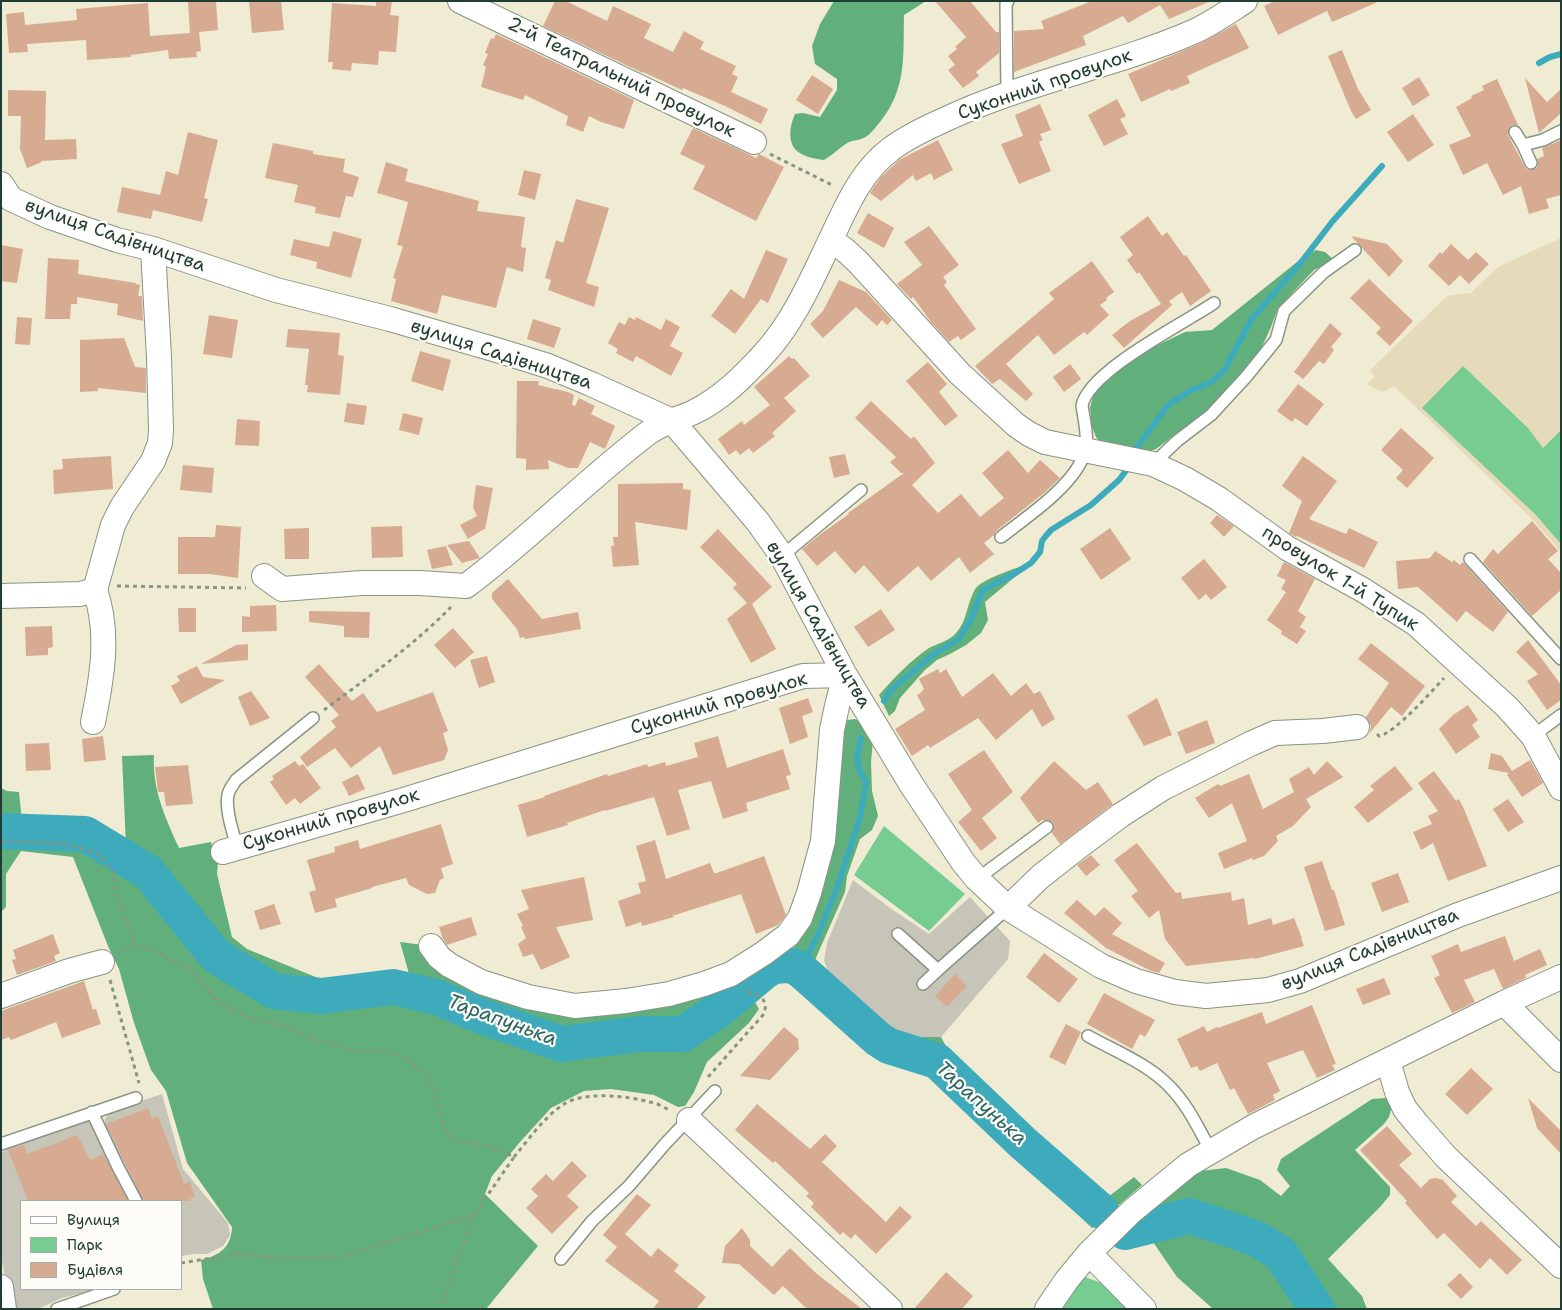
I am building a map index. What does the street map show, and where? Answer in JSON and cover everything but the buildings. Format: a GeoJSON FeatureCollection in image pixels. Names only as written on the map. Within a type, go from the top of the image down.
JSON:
{"type":"FeatureCollection","features":[{"type":"Feature","properties":{"kind":"street","name":"2-й Театральний провулок"},"geometry":{"type":"LineString","coordinates":[[460,1],[754,142]]}},
{"type":"Feature","properties":{"kind":"street","name":"Суконний провулок"},"geometry":{"type":"LineString","coordinates":[[466,586],[498,562],[651,430],[695,412],[713,401],[764,354],[791,320],[853,195],[874,165],[895,146],[922,130],[956,114],[1007,94],[1169,42],[1196,31],[1245,1]]}},
{"type":"Feature","properties":{"kind":"street","name":"вулиця Садівництва"},"geometry":{"type":"LineString","coordinates":[[4,194],[50,217],[117,240],[153,249],[276,290],[390,320],[538,363],[591,384],[672,421],[758,522],[782,556],[845,675],[911,784],[963,862],[977,879],[1008,908],[1101,966],[1136,981],[1175,992],[1206,996],[1268,990],[1300,981],[1458,915],[1561,878]]}},
{"type":"Feature","properties":{"kind":"street"},"geometry":{"type":"LineString","coordinates":[[831,240],[845,250],[864,269],[960,374],[1016,425],[1045,442],[1086,451]]}},
{"type":"Feature","properties":{"kind":"street"},"geometry":{"type":"LineString","coordinates":[[93,722],[102,680],[104,637],[99,600],[113,525],[122,507],[153,461],[160,443],[159,357],[153,249]]}},
{"type":"Feature","properties":{"kind":"street","name":"провулок 1-й Тупик"},"geometry":{"type":"LineString","coordinates":[[1086,451],[1154,464],[1185,479],[1219,499],[1287,548],[1394,609],[1416,624],[1507,707],[1534,736],[1561,788]]}},
{"type":"Feature","properties":{"kind":"street"},"geometry":{"type":"LineString","coordinates":[[273,582],[420,583],[466,586]]}},
{"type":"Feature","properties":{"kind":"street"},"geometry":{"type":"LineString","coordinates":[[1,596],[80,594],[102,588]]}},
{"type":"Feature","properties":{"kind":"street","name":"Суконний провулок"},"geometry":{"type":"LineString","coordinates":[[230,850],[407,799],[803,676],[845,675]]}},
{"type":"Feature","properties":{"kind":"street"},"geometry":{"type":"LineString","coordinates":[[431,946],[439,957],[449,965],[481,982],[528,997],[575,1006],[626,1001],[678,991],[731,974],[764,953],[788,935],[800,918],[809,893],[823,841],[832,730],[845,675]]}},
{"type":"Feature","properties":{"kind":"street"},"geometry":{"type":"LineString","coordinates":[[1008,908],[1040,878],[1078,847],[1121,815],[1163,788],[1275,733],[1323,731],[1357,727]]}},
{"type":"Feature","properties":{"kind":"street"},"geometry":{"type":"LineString","coordinates":[[1,996],[110,958]]}},
{"type":"Feature","properties":{"kind":"street"},"geometry":{"type":"LineString","coordinates":[[1047,1309],[1066,1281],[1089,1253],[1132,1211],[1188,1165],[1252,1127],[1504,1003],[1561,977]]}},
{"type":"Feature","properties":{"kind":"street"},"geometry":{"type":"LineString","coordinates":[[1504,1003],[1561,1060]]}},
{"type":"Feature","properties":{"kind":"street"},"geometry":{"type":"LineString","coordinates":[[1388,1061],[1391,1076],[1405,1109],[1418,1125],[1446,1157],[1561,1266]]}},
{"type":"Feature","properties":{"kind":"street"},"geometry":{"type":"LineString","coordinates":[[689,1120],[890,1309]]}},
{"type":"Feature","properties":{"kind":"street"},"geometry":{"type":"LineString","coordinates":[[1089,1253],[1144,1309]]}},
{"type":"Feature","properties":{"kind":"street"},"geometry":{"type":"LineString","coordinates":[[1,1287],[4,1309]]}},
{"type":"Feature","properties":{"kind":"lane"},"geometry":{"type":"LineString","coordinates":[[1007,94],[1006,12],[1008,1]]}},
{"type":"Feature","properties":{"kind":"lane"},"geometry":{"type":"LineString","coordinates":[[1522,145],[1542,140],[1561,131]]}},
{"type":"Feature","properties":{"kind":"lane"},"geometry":{"type":"LineString","coordinates":[[1515,132],[1531,163]]}},
{"type":"Feature","properties":{"kind":"lane"},"geometry":{"type":"LineString","coordinates":[[1154,464],[1177,441],[1211,415],[1246,377],[1276,340],[1284,311],[1324,272],[1355,250]]}},
{"type":"Feature","properties":{"kind":"lane"},"geometry":{"type":"LineString","coordinates":[[1001,537],[1066,484],[1078,469],[1086,451],[1083,399],[1094,384],[1145,344],[1214,303]]}},
{"type":"Feature","properties":{"kind":"lane"},"geometry":{"type":"LineString","coordinates":[[782,556],[861,490]]}},
{"type":"Feature","properties":{"kind":"lane"},"geometry":{"type":"LineString","coordinates":[[1470,559],[1561,659]]}},
{"type":"Feature","properties":{"kind":"lane"},"geometry":{"type":"LineString","coordinates":[[1534,736],[1561,715]]}},
{"type":"Feature","properties":{"kind":"lane"},"geometry":{"type":"LineString","coordinates":[[230,850],[234,838],[227,799],[228,792],[236,780],[313,718]]}},
{"type":"Feature","properties":{"kind":"lane"},"geometry":{"type":"LineString","coordinates":[[977,879],[1047,827]]}},
{"type":"Feature","properties":{"kind":"lane"},"geometry":{"type":"LineString","coordinates":[[923,984],[1008,908]]}},
{"type":"Feature","properties":{"kind":"lane"},"geometry":{"type":"LineString","coordinates":[[898,934],[938,970]]}},
{"type":"Feature","properties":{"kind":"lane"},"geometry":{"type":"LineString","coordinates":[[1088,1036],[1147,1068],[1169,1086],[1188,1109],[1210,1151]]}},
{"type":"Feature","properties":{"kind":"lane"},"geometry":{"type":"LineString","coordinates":[[561,1260],[592,1221],[629,1186],[715,1091]]}},
{"type":"Feature","properties":{"kind":"lane"},"geometry":{"type":"LineString","coordinates":[[1,1144],[136,1098]]}},
{"type":"Feature","properties":{"kind":"lane"},"geometry":{"type":"LineString","coordinates":[[92,1112],[135,1200]]}},
{"type":"Feature","properties":{"kind":"lane"},"geometry":{"type":"LineString","coordinates":[[57,1309],[111,1290]]}},
{"type":"Feature","properties":{"kind":"path"},"geometry":{"type":"LineString","coordinates":[[754,142],[757,147],[853,195]]}},
{"type":"Feature","properties":{"kind":"path"},"geometry":{"type":"LineString","coordinates":[[102,588],[273,582]]}},
{"type":"Feature","properties":{"kind":"path"},"geometry":{"type":"LineString","coordinates":[[313,718],[380,669],[440,619],[460,598],[466,586]]}},
{"type":"Feature","properties":{"kind":"path"},"geometry":{"type":"LineString","coordinates":[[1357,727],[1366,725],[1379,736],[1383,736],[1398,725],[1459,664]]}},
{"type":"Feature","properties":{"kind":"path"},"geometry":{"type":"LineString","coordinates":[[1,842],[68,844],[96,852],[112,871],[117,895],[135,946]]}},
{"type":"Feature","properties":{"kind":"path"},"geometry":{"type":"LineString","coordinates":[[136,1098],[139,1092],[139,1085],[109,976],[110,958],[135,946],[161,954],[178,965],[190,968],[220,1004],[251,1019],[285,1026],[317,1040],[360,1052],[384,1050],[405,1058],[430,1079],[446,1133],[451,1139],[486,1146],[514,1157]]}},
{"type":"Feature","properties":{"kind":"path"},"geometry":{"type":"LineString","coordinates":[[715,1091],[705,1080],[764,1015],[766,1010],[766,1005],[759,994],[747,993]]}},
{"type":"Feature","properties":{"kind":"path"},"geometry":{"type":"LineString","coordinates":[[440,1309],[474,1214],[514,1157],[552,1114],[566,1103],[589,1096],[617,1096],[652,1102],[689,1120]]}},
{"type":"Feature","properties":{"kind":"path"},"geometry":{"type":"LineString","coordinates":[[182,1263],[236,1254],[280,1258],[342,1257],[474,1214]]}},
{"type":"Feature","properties":{"kind":"shaded area"},"geometry":{"type":"Polygon","coordinates":[[[1561,238],[1561,552],[1533,520],[1394,386],[1382,392],[1367,384],[1375,376],[1370,370],[1447,296],[1471,293],[1498,267],[1561,238]]]}},
{"type":"Feature","properties":{"kind":"shaded area"},"geometry":{"type":"Polygon","coordinates":[[[853,880],[929,934],[970,897],[1010,941],[1008,959],[941,1037],[919,1037],[893,1030],[832,980],[824,960],[827,943],[853,880]]]}},
{"type":"Feature","properties":{"kind":"shaded area"},"geometry":{"type":"Polygon","coordinates":[[[162,1094],[183,1169],[228,1223],[230,1235],[223,1246],[207,1254],[182,1256],[182,1200],[140,1200],[104,1125],[105,1119],[111,1111],[162,1094]]]}},
{"type":"Feature","properties":{"kind":"shaded area"},"geometry":{"type":"Polygon","coordinates":[[[85,1121],[93,1126],[132,1200],[20,1200],[20,1290],[106,1290],[62,1298],[38,1309],[12,1309],[1,1257],[1,1153],[15,1145],[85,1121]]]}},
{"type":"Feature","properties":{"kind":"green space"},"geometry":{"type":"Polygon","coordinates":[[[834,1],[926,1],[904,15],[902,71],[895,97],[889,110],[869,135],[849,142],[824,160],[807,156],[797,151],[792,143],[790,133],[795,114],[803,113],[820,117],[837,90],[837,79],[815,64],[812,46],[820,24],[834,1]]]}},
{"type":"Feature","properties":{"kind":"green space"},"geometry":{"type":"Polygon","coordinates":[[[1316,250],[1325,252],[1334,260],[1314,270],[1278,308],[1261,349],[1239,378],[1213,406],[1156,449],[1146,453],[1100,443],[1092,427],[1090,408],[1095,389],[1143,352],[1185,332],[1212,330],[1302,258],[1316,250]]]}},
{"type":"Feature","properties":{"kind":"green space"},"geometry":{"type":"Polygon","coordinates":[[[1463,366],[1528,428],[1543,448],[1561,430],[1561,544],[1535,514],[1422,408],[1463,366]]]}},
{"type":"Feature","properties":{"kind":"green space"},"geometry":{"type":"Polygon","coordinates":[[[1028,564],[985,602],[988,620],[981,633],[966,645],[937,660],[925,670],[900,698],[895,711],[889,716],[879,695],[915,658],[929,648],[951,638],[958,631],[976,588],[992,578],[1028,564]]]}},
{"type":"Feature","properties":{"kind":"green space"},"geometry":{"type":"Polygon","coordinates":[[[855,719],[864,724],[873,740],[871,762],[872,791],[878,816],[872,830],[860,839],[847,876],[845,892],[815,960],[805,966],[794,960],[791,953],[804,928],[841,729],[847,720],[855,719]]]}},
{"type":"Feature","properties":{"kind":"green space"},"geometry":{"type":"Polygon","coordinates":[[[154,755],[155,780],[160,803],[179,848],[211,842],[218,863],[217,874],[232,937],[247,949],[323,980],[411,981],[400,942],[423,945],[508,1000],[705,992],[726,998],[738,989],[744,996],[752,997],[759,1009],[749,1023],[707,1062],[694,1092],[685,1106],[678,1107],[654,1095],[611,1089],[584,1091],[551,1108],[520,1142],[492,1176],[485,1194],[538,1246],[486,1309],[213,1309],[203,1279],[201,1260],[214,1256],[223,1250],[229,1240],[232,1227],[187,1163],[166,1091],[151,1070],[134,1023],[119,969],[73,857],[21,851],[6,874],[6,907],[1,912],[1,788],[7,791],[19,792],[22,821],[78,829],[102,835],[126,846],[122,756],[154,755]]]}},
{"type":"Feature","properties":{"kind":"green space"},"geometry":{"type":"Polygon","coordinates":[[[884,826],[965,894],[929,931],[854,875],[884,826]]]}},
{"type":"Feature","properties":{"kind":"green space"},"geometry":{"type":"Polygon","coordinates":[[[893,1030],[919,1037],[941,1037],[957,1063],[976,1085],[1104,1200],[1134,1177],[1142,1185],[1092,1228],[1008,1149],[962,1102],[946,1077],[914,1061],[875,1050],[893,1030]]]}},
{"type":"Feature","properties":{"kind":"green space"},"geometry":{"type":"Polygon","coordinates":[[[1386,1098],[1392,1106],[1389,1117],[1384,1124],[1355,1150],[1390,1187],[1390,1195],[1328,1259],[1362,1296],[1367,1309],[1213,1309],[1177,1277],[1153,1242],[1152,1220],[1158,1200],[1192,1172],[1226,1168],[1260,1180],[1281,1196],[1290,1186],[1277,1170],[1281,1159],[1372,1099],[1386,1098]]]}},
{"type":"Feature","properties":{"kind":"green space"},"geometry":{"type":"Polygon","coordinates":[[[1082,1276],[1102,1283],[1127,1309],[1060,1309],[1082,1276]]]}},
{"type":"Feature","properties":{"kind":"water"},"geometry":{"type":"Polygon","coordinates":[[[826,984],[872,1018],[881,1036],[874,1044],[821,992],[826,984]]]}},
{"type":"Feature","properties":{"kind":"waterway"},"geometry":{"type":"LineString","coordinates":[[1539,63],[1561,54]]}},
{"type":"Feature","properties":{"kind":"waterway"},"geometry":{"type":"LineString","coordinates":[[1135,450],[1169,404],[1190,391],[1213,381],[1225,369],[1251,320],[1302,261],[1332,222],[1382,166]]}},
{"type":"Feature","properties":{"kind":"waterway"},"geometry":{"type":"LineString","coordinates":[[884,701],[891,690],[934,654],[959,639],[971,619],[983,590],[1031,563],[1040,552],[1042,541],[1051,530],[1091,505],[1119,480],[1128,468]]}},
{"type":"Feature","properties":{"kind":"waterway"},"geometry":{"type":"LineString","coordinates":[[796,967],[809,952],[817,937],[838,885],[860,817],[866,783],[859,769],[857,757],[861,738]]}},
{"type":"Feature","properties":{"kind":"waterway","name":"Тарапунька"},"geometry":{"type":"LineString","coordinates":[[1,831],[85,834],[148,872],[216,956],[274,991],[321,996],[393,987],[436,997],[481,1016],[562,1044],[639,1034],[683,1034],[720,1009],[765,971],[774,966],[787,965],[796,967],[878,1039],[889,1046],[937,1061],[1023,1143],[1101,1211]]}},
{"type":"Feature","properties":{"kind":"waterway","name":"Тарапунька"},"geometry":{"type":"LineString","coordinates":[[1125,1232],[1189,1216],[1259,1240],[1281,1254],[1317,1309]]}}]}
